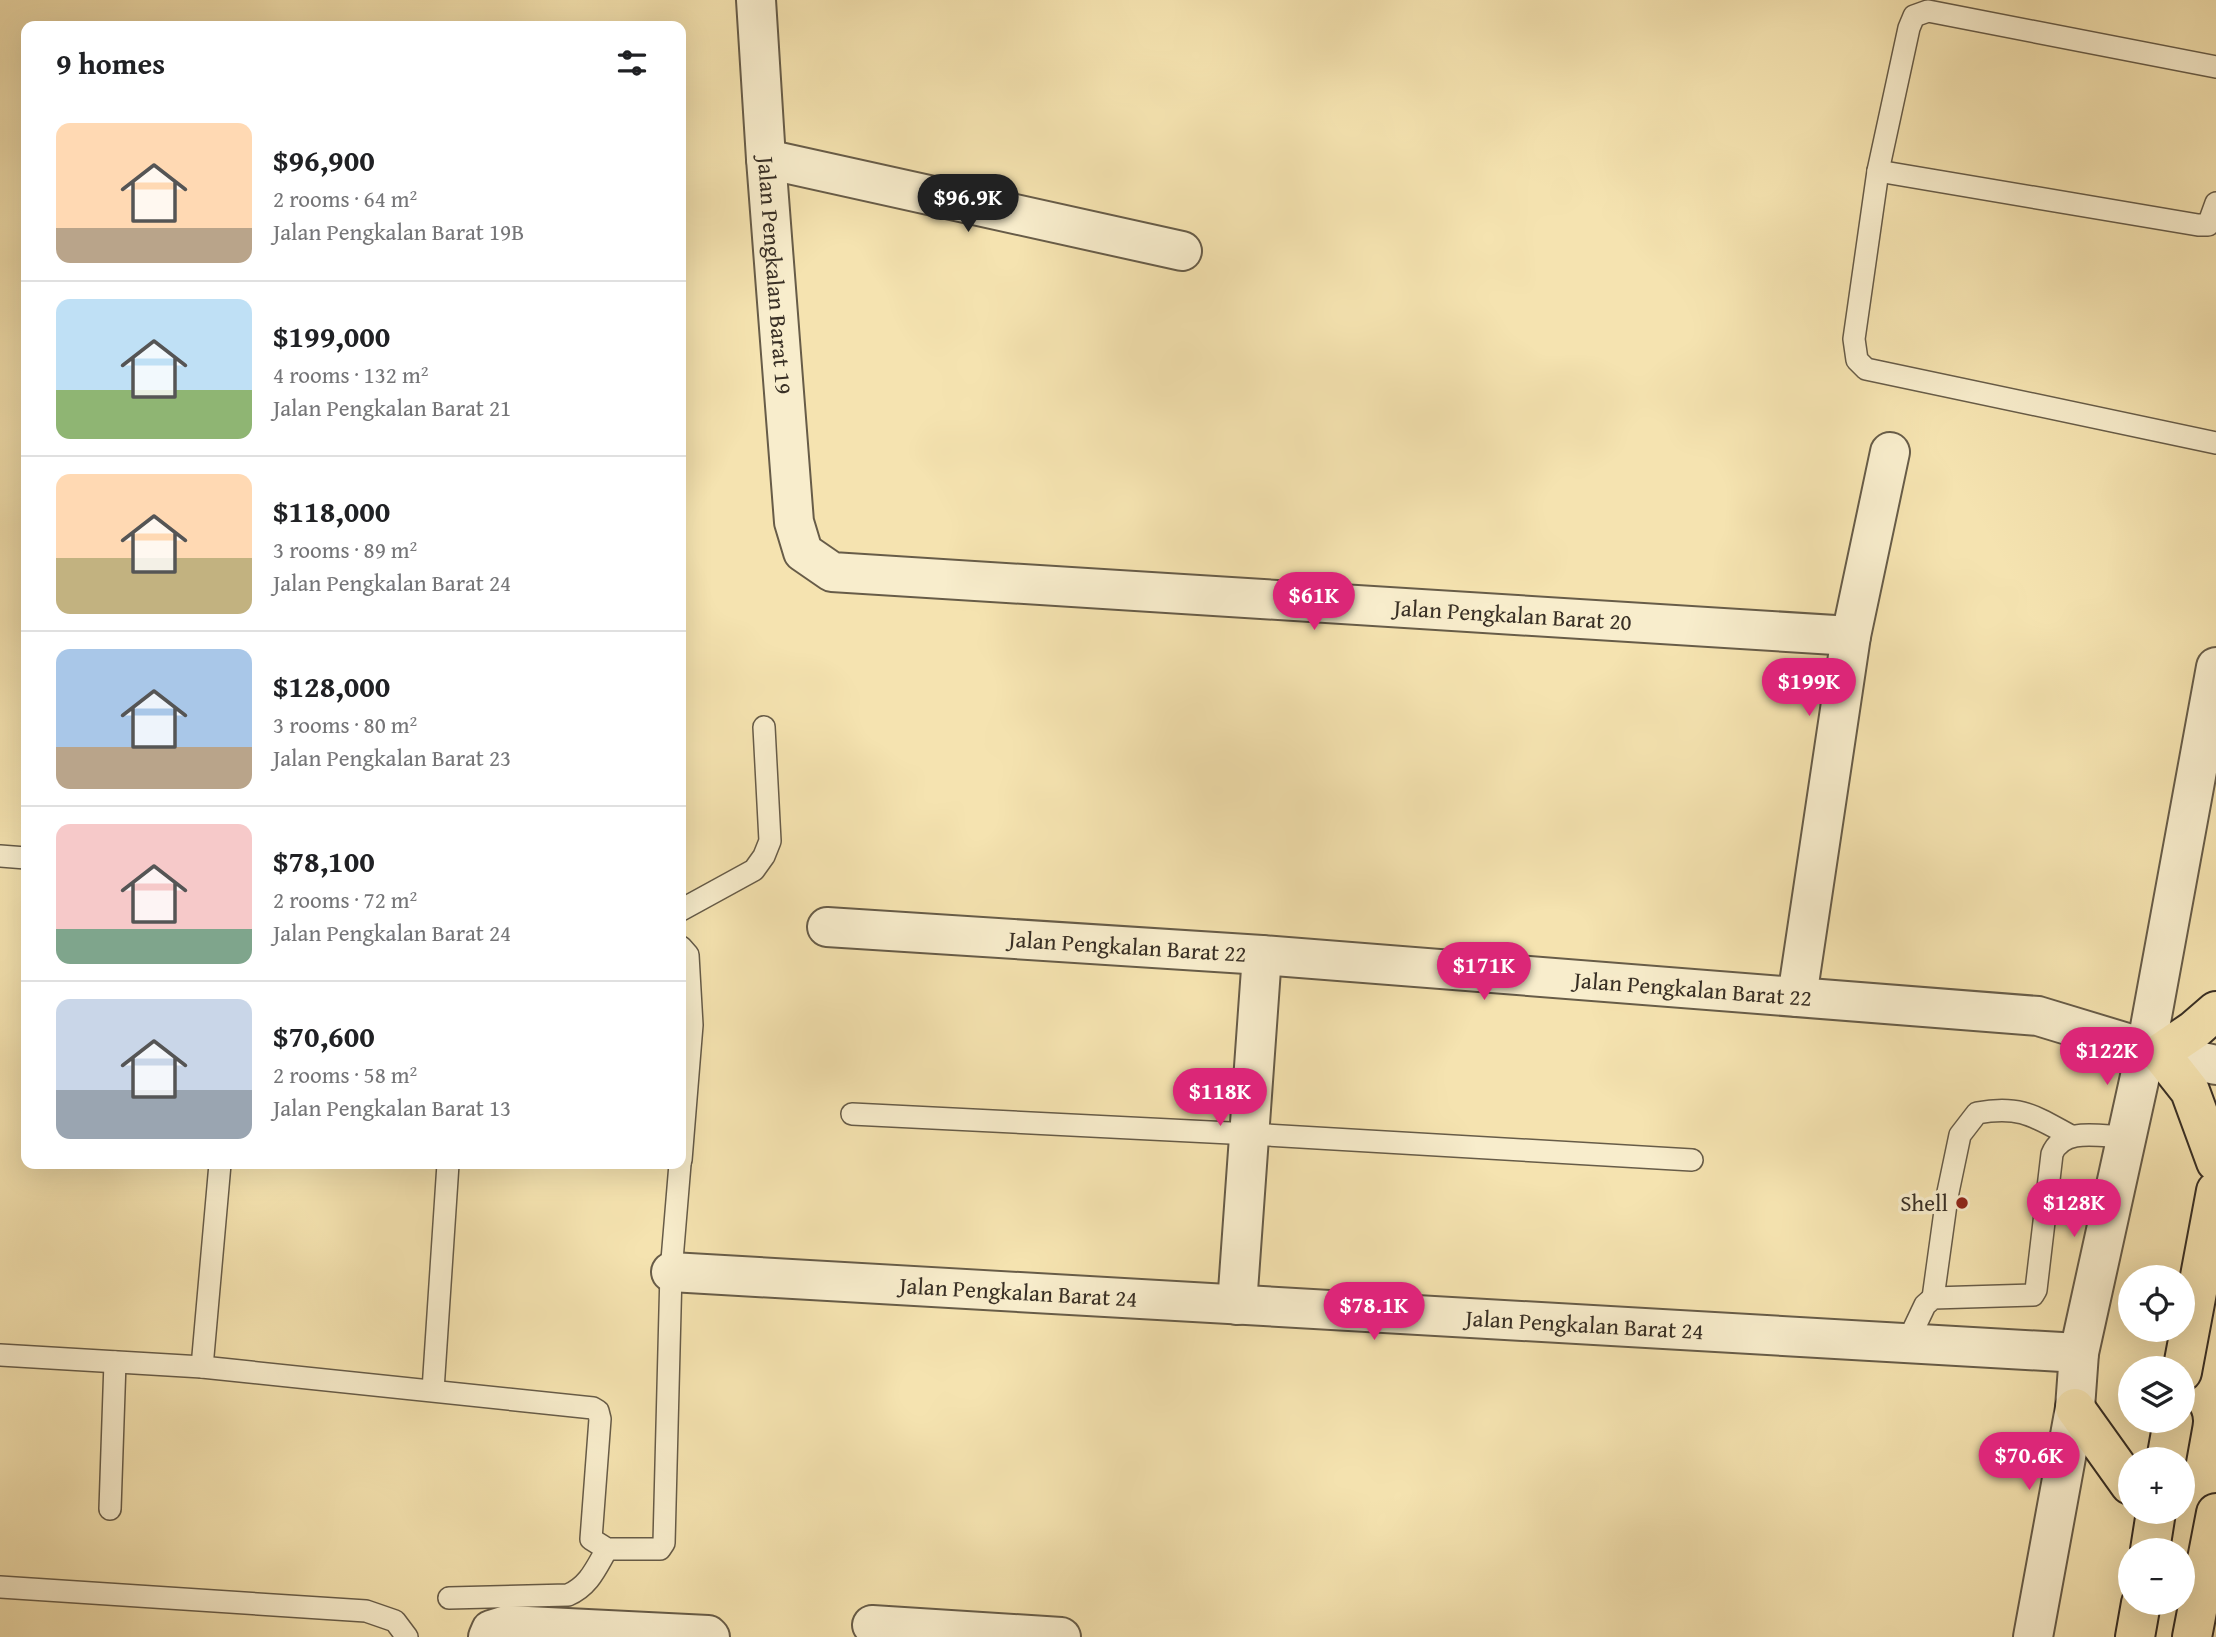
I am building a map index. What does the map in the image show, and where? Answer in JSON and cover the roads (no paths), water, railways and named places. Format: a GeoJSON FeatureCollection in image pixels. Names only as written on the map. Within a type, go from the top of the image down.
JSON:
{"type":"FeatureCollection","features":[{"type":"Feature","properties":{"kind":"main road"},"geometry":{"type":"LineString","coordinates":[[2216,1011],[2194,1030],[2153,1051],[2190,1091],[2216,1162]]}},
{"type":"Feature","properties":{"kind":"main road"},"geometry":{"type":"LineString","coordinates":[[2185,1356],[2216,1191]]}},
{"type":"Feature","properties":{"kind":"main road"},"geometry":{"type":"LineString","coordinates":[[2075,1408],[2118,1468]]}},
{"type":"Feature","properties":{"kind":"main road"},"geometry":{"type":"LineString","coordinates":[[2192,1637],[2216,1513]]}},
{"type":"Feature","properties":{"kind":"main road"},"geometry":{"type":"LineString","coordinates":[[2135,1637],[2139,1615]]}},
{"type":"Feature","properties":{"kind":"street","name":"Jalan Pengkalan Barat 19"},"geometry":{"type":"LineString","coordinates":[[756,0],[794,522],[803,552]]}},
{"type":"Feature","properties":{"kind":"street"},"geometry":{"type":"LineString","coordinates":[[766,159],[1182,251]]}},
{"type":"Feature","properties":{"kind":"street"},"geometry":{"type":"LineString","coordinates":[[1797,997],[1851,636],[1890,452]]}},
{"type":"Feature","properties":{"kind":"street","name":"Jalan Pengkalan Barat 20"},"geometry":{"type":"LineString","coordinates":[[803,552],[832,572],[1851,636]]}},
{"type":"Feature","properties":{"kind":"street"},"geometry":{"type":"LineString","coordinates":[[2033,1637],[2075,1408],[2079,1353],[2126,1137],[2153,1051],[2216,667]]}},
{"type":"Feature","properties":{"kind":"street","name":"Jalan Pengkalan Barat 22"},"geometry":{"type":"LineString","coordinates":[[827,927],[1262,955],[2038,1016],[2153,1051],[2216,1065]]}},
{"type":"Feature","properties":{"kind":"street"},"geometry":{"type":"LineString","coordinates":[[1237,1305],[1262,955]]}},
{"type":"Feature","properties":{"kind":"street","name":"Jalan Pengkalan Barat 24"},"geometry":{"type":"LineString","coordinates":[[671,1272],[2079,1353]]}},
{"type":"Feature","properties":{"kind":"street"},"geometry":{"type":"LineString","coordinates":[[488,1637],[491,1630],[507,1625],[710,1637]]}},
{"type":"Feature","properties":{"kind":"street"},"geometry":{"type":"LineString","coordinates":[[872,1625],[1061,1637]]}},
{"type":"Feature","properties":{"kind":"lane"},"geometry":{"type":"LineString","coordinates":[[2216,67],[1928,11],[1914,16],[1909,28],[1878,171],[1854,339],[1857,360],[1866,369],[2216,443]]}},
{"type":"Feature","properties":{"kind":"lane"},"geometry":{"type":"LineString","coordinates":[[1878,171],[2198,225],[2208,225],[2216,203]]}},
{"type":"Feature","properties":{"kind":"lane"},"geometry":{"type":"LineString","coordinates":[[686,907],[754,870],[764,856],[770,841],[764,727]]}},
{"type":"Feature","properties":{"kind":"lane"},"geometry":{"type":"LineString","coordinates":[[0,856],[21,858]]}},
{"type":"Feature","properties":{"kind":"lane"},"geometry":{"type":"LineString","coordinates":[[686,953],[692,1026],[686,1100]]}},
{"type":"Feature","properties":{"kind":"lane"},"geometry":{"type":"LineString","coordinates":[[1933,1298],[1947,1197],[1960,1135],[1977,1112],[2002,1108],[2027,1112],[2071,1136],[2126,1137]]}},
{"type":"Feature","properties":{"kind":"lane"},"geometry":{"type":"LineString","coordinates":[[852,1114],[1692,1160]]}},
{"type":"Feature","properties":{"kind":"lane"},"geometry":{"type":"LineString","coordinates":[[1908,1343],[1925,1305],[1933,1298],[2034,1295],[2052,1154],[2056,1145],[2071,1136]]}},
{"type":"Feature","properties":{"kind":"lane"},"geometry":{"type":"LineString","coordinates":[[202,1367],[220,1169]]}},
{"type":"Feature","properties":{"kind":"lane"},"geometry":{"type":"LineString","coordinates":[[433,1390],[448,1169]]}},
{"type":"Feature","properties":{"kind":"lane"},"geometry":{"type":"LineString","coordinates":[[0,1354],[202,1367],[584,1406],[598,1411],[591,1539],[607,1549],[660,1549],[664,1543],[671,1272],[680,1169]]}},
{"type":"Feature","properties":{"kind":"lane"},"geometry":{"type":"LineString","coordinates":[[110,1509],[116,1362]]}},
{"type":"Feature","properties":{"kind":"lane"},"geometry":{"type":"LineString","coordinates":[[449,1598],[568,1595],[580,1590],[588,1582],[607,1549]]}},
{"type":"Feature","properties":{"kind":"lane"},"geometry":{"type":"LineString","coordinates":[[0,1587],[366,1611],[395,1621],[407,1637]]}},
{"type":"Feature","properties":{"kind":"place","name":"Shell"},"geometry":{"type":"Point","coordinates":[1962,1203]}}]}
